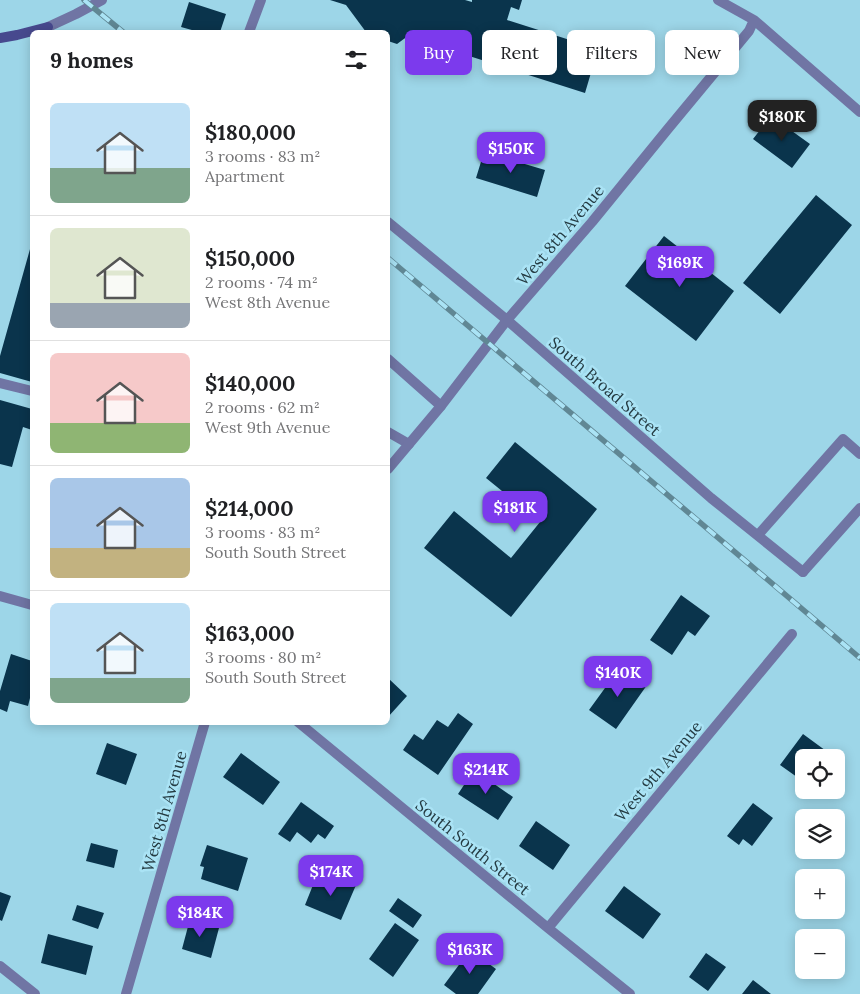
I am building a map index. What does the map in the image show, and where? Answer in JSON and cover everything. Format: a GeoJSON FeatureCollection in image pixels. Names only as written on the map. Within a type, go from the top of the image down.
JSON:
{"type":"FeatureCollection","features":[{"type":"Feature","properties":{"kind":"main road"},"geometry":{"type":"LineString","coordinates":[[34,30],[48,26]]}},
{"type":"Feature","properties":{"kind":"main road"},"geometry":{"type":"LineString","coordinates":[[0,38],[30,31]]}},
{"type":"Feature","properties":{"kind":"street"},"geometry":{"type":"LineString","coordinates":[[48,26],[102,0]]}},
{"type":"Feature","properties":{"kind":"street"},"geometry":{"type":"LineString","coordinates":[[250,30],[261,0]]}},
{"type":"Feature","properties":{"kind":"street"},"geometry":{"type":"LineString","coordinates":[[718,0],[754,20],[860,112]]}},
{"type":"Feature","properties":{"kind":"street","name":"West 8th Avenue"},"geometry":{"type":"LineString","coordinates":[[390,467],[441,406],[507,320],[592,222],[749,32],[754,20]]}},
{"type":"Feature","properties":{"kind":"street","name":"South Broad Street"},"geometry":{"type":"LineString","coordinates":[[390,224],[507,320],[711,498],[804,572],[860,508]]}},
{"type":"Feature","properties":{"kind":"street"},"geometry":{"type":"LineString","coordinates":[[390,361],[441,406]]}},
{"type":"Feature","properties":{"kind":"street"},"geometry":{"type":"LineString","coordinates":[[0,383],[30,391]]}},
{"type":"Feature","properties":{"kind":"street"},"geometry":{"type":"LineString","coordinates":[[390,433],[409,444]]}},
{"type":"Feature","properties":{"kind":"street"},"geometry":{"type":"LineString","coordinates":[[758,535],[843,439],[860,454]]}},
{"type":"Feature","properties":{"kind":"street"},"geometry":{"type":"LineString","coordinates":[[0,596],[30,604]]}},
{"type":"Feature","properties":{"kind":"street","name":"West 9th Avenue"},"geometry":{"type":"LineString","coordinates":[[548,928],[792,634]]}},
{"type":"Feature","properties":{"kind":"street","name":"West 8th Avenue"},"geometry":{"type":"LineString","coordinates":[[126,994],[204,725]]}},
{"type":"Feature","properties":{"kind":"street","name":"South South Street"},"geometry":{"type":"LineString","coordinates":[[302,725],[630,994]]}},
{"type":"Feature","properties":{"kind":"street"},"geometry":{"type":"LineString","coordinates":[[0,966],[35,994]]}},
{"type":"Feature","properties":{"kind":"building"},"geometry":{"type":"Polygon","coordinates":[[[330,0],[465,0],[472,2],[472,0],[522,0],[519,10],[511,7],[507,20],[538,30],[482,30],[482,60],[472,57],[472,30],[405,30],[405,38],[397,44],[390,42],[390,30],[365,30],[346,5],[330,0]]]}},
{"type":"Feature","properties":{"kind":"building"},"geometry":{"type":"Polygon","coordinates":[[[189,2],[226,14],[221,30],[192,30],[181,27],[189,2]]]}},
{"type":"Feature","properties":{"kind":"building"},"geometry":{"type":"Polygon","coordinates":[[[557,36],[567,39],[567,75],[590,75],[585,93],[529,75],[557,75],[557,36]]]}},
{"type":"Feature","properties":{"kind":"building"},"geometry":{"type":"Polygon","coordinates":[[[771,116],[810,144],[792,168],[753,139],[771,116]]]}},
{"type":"Feature","properties":{"kind":"building"},"geometry":{"type":"Polygon","coordinates":[[[484,152],[545,170],[537,197],[476,178],[484,152]]]}},
{"type":"Feature","properties":{"kind":"building"},"geometry":{"type":"Polygon","coordinates":[[[816,195],[852,225],[780,314],[743,283],[816,195]]]}},
{"type":"Feature","properties":{"kind":"building"},"geometry":{"type":"Polygon","coordinates":[[[664,236],[734,291],[696,341],[625,286],[664,236]]]}},
{"type":"Feature","properties":{"kind":"building"},"geometry":{"type":"Polygon","coordinates":[[[30,249],[30,381],[0,373],[0,356],[30,249]]]}},
{"type":"Feature","properties":{"kind":"building"},"geometry":{"type":"Polygon","coordinates":[[[0,400],[30,408],[30,429],[23,427],[12,467],[0,464],[0,400]]]}},
{"type":"Feature","properties":{"kind":"building"},"geometry":{"type":"Polygon","coordinates":[[[515,442],[597,509],[511,617],[424,548],[454,511],[511,558],[540,522],[486,478],[515,442]]]}},
{"type":"Feature","properties":{"kind":"building"},"geometry":{"type":"Polygon","coordinates":[[[681,595],[710,616],[695,636],[688,631],[672,655],[650,640],[681,595]]]}},
{"type":"Feature","properties":{"kind":"building"},"geometry":{"type":"Polygon","coordinates":[[[11,654],[30,660],[30,698],[28,706],[10,701],[7,712],[0,709],[0,691],[11,654]]]}},
{"type":"Feature","properties":{"kind":"building"},"geometry":{"type":"Polygon","coordinates":[[[621,666],[647,685],[616,729],[589,710],[621,666]]]}},
{"type":"Feature","properties":{"kind":"building"},"geometry":{"type":"Polygon","coordinates":[[[390,680],[407,696],[390,715],[390,680]]]}},
{"type":"Feature","properties":{"kind":"building"},"geometry":{"type":"Polygon","coordinates":[[[458,713],[473,724],[438,775],[403,750],[414,734],[423,740],[437,720],[448,727],[458,713]]]}},
{"type":"Feature","properties":{"kind":"building"},"geometry":{"type":"Polygon","coordinates":[[[803,734],[823,749],[795,749],[795,776],[780,765],[803,734]]]}},
{"type":"Feature","properties":{"kind":"building"},"geometry":{"type":"Polygon","coordinates":[[[107,743],[137,754],[126,785],[96,774],[107,743]]]}},
{"type":"Feature","properties":{"kind":"building"},"geometry":{"type":"Polygon","coordinates":[[[241,753],[280,782],[263,805],[223,777],[241,753]]]}},
{"type":"Feature","properties":{"kind":"building"},"geometry":{"type":"Polygon","coordinates":[[[474,770],[513,797],[498,820],[458,794],[474,770]]]}},
{"type":"Feature","properties":{"kind":"building"},"geometry":{"type":"Polygon","coordinates":[[[301,802],[334,826],[325,839],[318,834],[311,843],[297,832],[290,842],[278,834],[301,802]]]}},
{"type":"Feature","properties":{"kind":"building"},"geometry":{"type":"Polygon","coordinates":[[[753,803],[773,818],[752,846],[743,839],[739,845],[727,836],[753,803]]]}},
{"type":"Feature","properties":{"kind":"building"},"geometry":{"type":"Polygon","coordinates":[[[536,821],[570,845],[553,870],[519,846],[536,821]]]}},
{"type":"Feature","properties":{"kind":"building"},"geometry":{"type":"Polygon","coordinates":[[[91,843],[118,850],[114,868],[86,861],[91,843]]]}},
{"type":"Feature","properties":{"kind":"building"},"geometry":{"type":"Polygon","coordinates":[[[207,845],[248,858],[238,891],[201,879],[204,867],[200,866],[207,845]]]}},
{"type":"Feature","properties":{"kind":"building"},"geometry":{"type":"Polygon","coordinates":[[[337,877],[356,885],[341,920],[305,905],[315,880],[332,887],[337,877]]]}},
{"type":"Feature","properties":{"kind":"building"},"geometry":{"type":"Polygon","coordinates":[[[624,886],[661,914],[643,939],[605,911],[624,886]]]}},
{"type":"Feature","properties":{"kind":"building"},"geometry":{"type":"Polygon","coordinates":[[[0,892],[11,896],[2,921],[0,920],[0,892]]]}},
{"type":"Feature","properties":{"kind":"building"},"geometry":{"type":"Polygon","coordinates":[[[398,898],[422,915],[413,928],[389,911],[398,898]]]}},
{"type":"Feature","properties":{"kind":"building"},"geometry":{"type":"Polygon","coordinates":[[[77,905],[104,913],[98,929],[72,920],[77,905]]]}},
{"type":"Feature","properties":{"kind":"building"},"geometry":{"type":"Polygon","coordinates":[[[190,919],[219,928],[211,958],[182,949],[190,919]]]}},
{"type":"Feature","properties":{"kind":"building"},"geometry":{"type":"Polygon","coordinates":[[[395,923],[419,940],[393,977],[369,959],[395,923]]]}},
{"type":"Feature","properties":{"kind":"building"},"geometry":{"type":"Polygon","coordinates":[[[48,934],[93,946],[86,975],[41,963],[48,934]]]}},
{"type":"Feature","properties":{"kind":"building"},"geometry":{"type":"Polygon","coordinates":[[[470,950],[496,969],[478,994],[456,994],[444,985],[470,950]]]}},
{"type":"Feature","properties":{"kind":"building"},"geometry":{"type":"Polygon","coordinates":[[[706,953],[726,967],[708,991],[689,977],[706,953]]]}},
{"type":"Feature","properties":{"kind":"building"},"geometry":{"type":"Polygon","coordinates":[[[753,980],[771,994],[742,994],[753,980]]]}},
{"type":"Feature","properties":{"kind":"railway"},"geometry":{"type":"LineString","coordinates":[[84,0],[121,30]]}},
{"type":"Feature","properties":{"kind":"railway"},"geometry":{"type":"LineString","coordinates":[[390,260],[860,658]]}}]}
